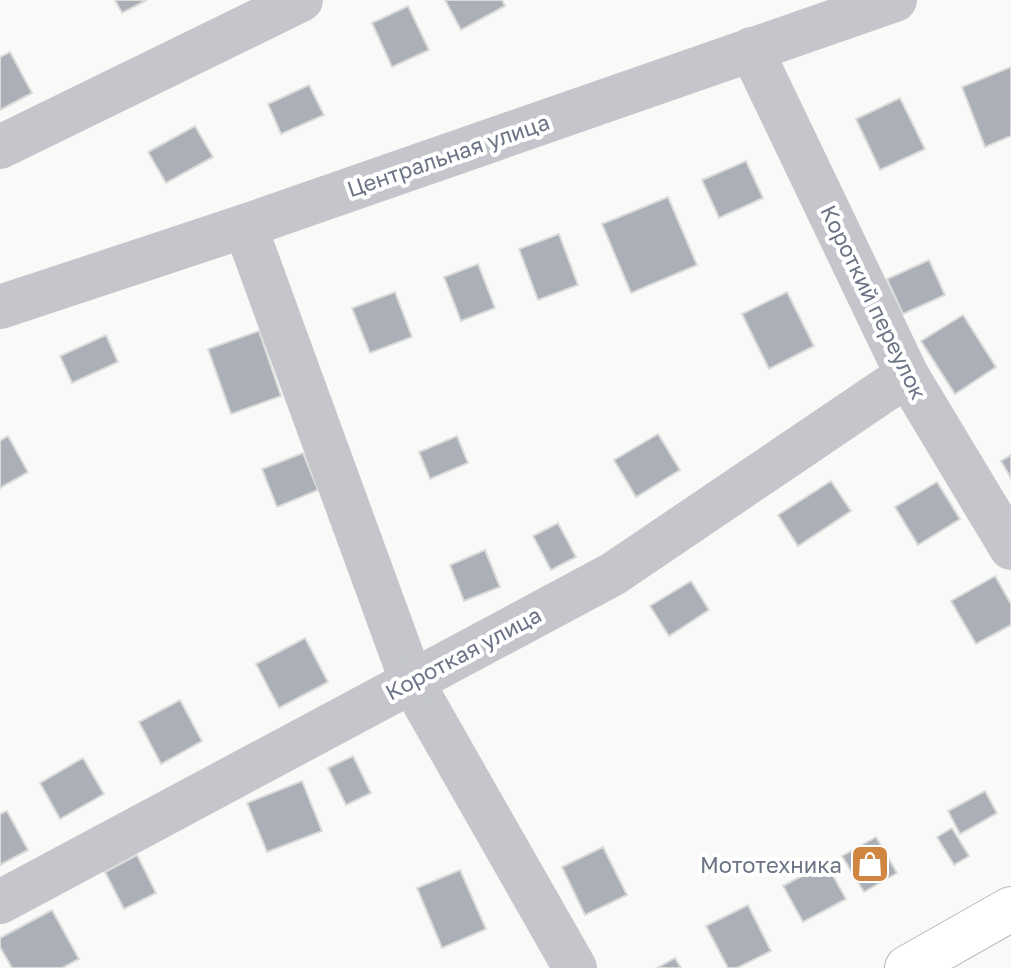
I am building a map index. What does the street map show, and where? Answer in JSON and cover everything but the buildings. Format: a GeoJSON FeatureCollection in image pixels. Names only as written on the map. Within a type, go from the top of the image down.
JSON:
{"type":"FeatureCollection","features":[{"type":"Feature","properties":{"kind":"main road"},"geometry":{"type":"LineString","coordinates":[[907,968],[1011,909]]}},
{"type":"Feature","properties":{"kind":"street"},"geometry":{"type":"LineString","coordinates":[[0,147],[301,0]]}},
{"type":"Feature","properties":{"kind":"street","name":"Центральная улица"},"geometry":{"type":"LineString","coordinates":[[0,307],[245,226],[895,0]]}},
{"type":"Feature","properties":{"kind":"street","name":"Короткий переулок"},"geometry":{"type":"LineString","coordinates":[[751,49],[907,375],[1011,548]]}},
{"type":"Feature","properties":{"kind":"street"},"geometry":{"type":"LineString","coordinates":[[245,226],[411,680],[575,968]]}},
{"type":"Feature","properties":{"kind":"street","name":"Короткая улица"},"geometry":{"type":"LineString","coordinates":[[0,902],[613,574],[907,375]]}},
{"type":"Feature","properties":{"kind":"place","name":"Мототехника"},"geometry":{"type":"Point","coordinates":[870,864]}}]}
